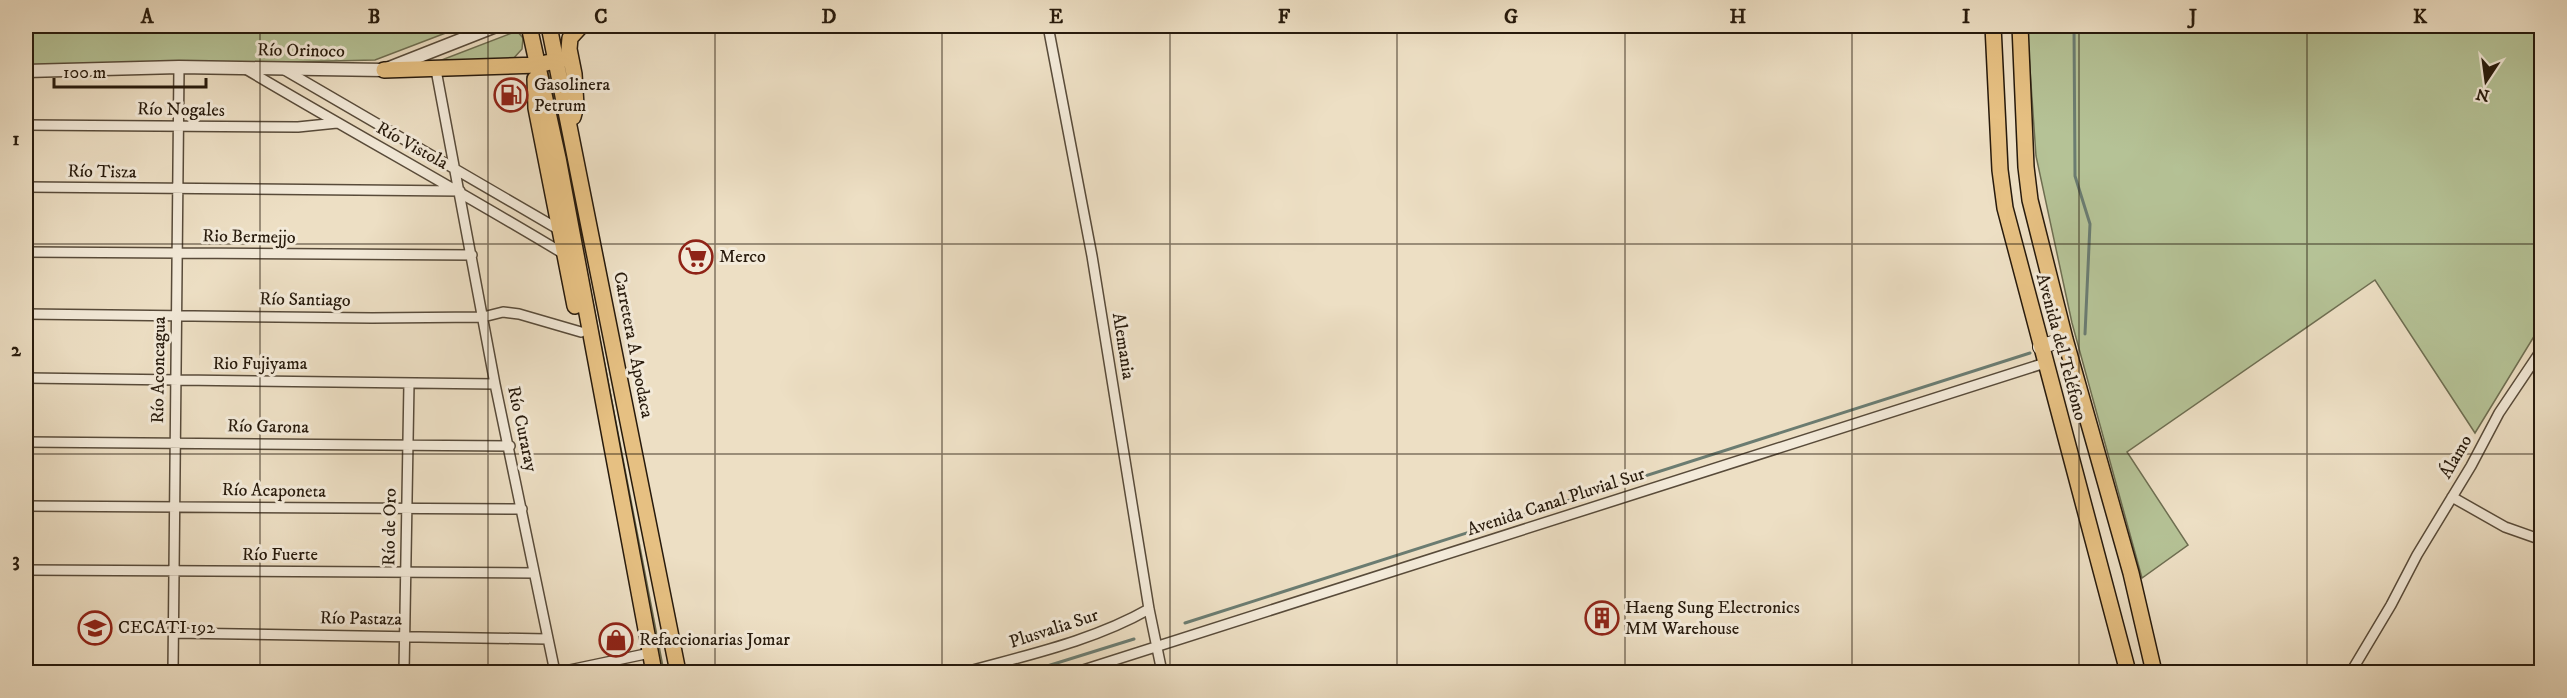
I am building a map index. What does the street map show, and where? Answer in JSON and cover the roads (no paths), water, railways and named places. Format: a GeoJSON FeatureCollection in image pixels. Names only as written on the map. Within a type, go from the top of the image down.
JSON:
{"type":"FeatureCollection","features":[{"type":"Feature","properties":{"kind":"main road"},"geometry":{"type":"LineString","coordinates":[[548,26],[526,26],[538,64],[646,654]]}},
{"type":"Feature","properties":{"kind":"main road","name":"Carretera A Apodaca"},"geometry":{"type":"LineString","coordinates":[[548,26],[563,59],[570,125],[678,672]]}},
{"type":"Feature","properties":{"kind":"main road"},"geometry":{"type":"LineString","coordinates":[[384,70],[436,70],[538,64],[563,59],[570,38],[581,26]]}},
{"type":"Feature","properties":{"kind":"main road","name":"Avenida del Teléfono"},"geometry":{"type":"LineString","coordinates":[[1993,26],[2000,170],[2005,208],[2128,672]]}},
{"type":"Feature","properties":{"kind":"main road","name":"Avenida del Teléfono"},"geometry":{"type":"LineString","coordinates":[[2020,26],[2026,167],[2030,200],[2065,339],[2131,573],[2154,672]]}},
{"type":"Feature","properties":{"kind":"main road"},"geometry":{"type":"LineString","coordinates":[[538,64],[534,100],[558,229],[646,654],[654,672]]}},
{"type":"Feature","properties":{"kind":"main road"},"geometry":{"type":"LineString","coordinates":[[2040,347],[2065,339]]}},
{"type":"Feature","properties":{"kind":"street"},"geometry":{"type":"LineString","coordinates":[[215,28],[340,26]]}},
{"type":"Feature","properties":{"kind":"street","name":"Río Orinoco"},"geometry":{"type":"LineString","coordinates":[[26,71],[179,68],[384,70],[496,26]]}},
{"type":"Feature","properties":{"kind":"street","name":"Alemania"},"geometry":{"type":"LineString","coordinates":[[1048,26],[1092,256],[1149,609],[1162,672]]}},
{"type":"Feature","properties":{"kind":"street","name":"Río Aconcagua"},"geometry":{"type":"LineString","coordinates":[[173,672],[179,68]]}},
{"type":"Feature","properties":{"kind":"street","name":"Río Vistola"},"geometry":{"type":"LineString","coordinates":[[244,68],[460,191],[564,254]]}},
{"type":"Feature","properties":{"kind":"street","name":"Río Vistola"},"geometry":{"type":"LineString","coordinates":[[283,69],[558,229]]}},
{"type":"Feature","properties":{"kind":"street","name":"Río Curaray"},"geometry":{"type":"LineString","coordinates":[[436,70],[495,384],[510,446],[555,672]]}},
{"type":"Feature","properties":{"kind":"street","name":"Río Nogales"},"geometry":{"type":"LineString","coordinates":[[26,125],[298,127],[337,123]]}},
{"type":"Feature","properties":{"kind":"street","name":"Río Tisza"},"geometry":{"type":"LineString","coordinates":[[26,187],[178,189]]}},
{"type":"Feature","properties":{"kind":"street"},"geometry":{"type":"LineString","coordinates":[[178,189],[460,191]]}},
{"type":"Feature","properties":{"kind":"street","name":"Rio Bermejjo"},"geometry":{"type":"LineString","coordinates":[[26,252],[472,255]]}},
{"type":"Feature","properties":{"kind":"street","name":"Río Santiago"},"geometry":{"type":"LineString","coordinates":[[26,314],[483,317],[503,312],[519,314],[581,332]]}},
{"type":"Feature","properties":{"kind":"street","name":"Álamo"},"geometry":{"type":"LineString","coordinates":[[2541,348],[2499,413],[2452,497],[2505,527],[2541,540]]}},
{"type":"Feature","properties":{"kind":"street","name":"Avenida Canal Pluvial Sur"},"geometry":{"type":"LineString","coordinates":[[1077,672],[2045,363]]}},
{"type":"Feature","properties":{"kind":"street","name":"Rio Fujiyama"},"geometry":{"type":"LineString","coordinates":[[26,378],[495,384]]}},
{"type":"Feature","properties":{"kind":"street","name":"Río de Oro"},"geometry":{"type":"LineString","coordinates":[[404,672],[409,382]]}},
{"type":"Feature","properties":{"kind":"street","name":"Río Garona"},"geometry":{"type":"LineString","coordinates":[[26,442],[510,446]]}},
{"type":"Feature","properties":{"kind":"street"},"geometry":{"type":"LineString","coordinates":[[2351,672],[2452,497]]}},
{"type":"Feature","properties":{"kind":"street","name":"Río Acaponeta"},"geometry":{"type":"LineString","coordinates":[[26,506],[522,509]]}},
{"type":"Feature","properties":{"kind":"street","name":"Río Fuerte"},"geometry":{"type":"LineString","coordinates":[[26,570],[534,573]]}},
{"type":"Feature","properties":{"kind":"street","name":"Plusvalia Sur"},"geometry":{"type":"LineString","coordinates":[[966,672],[1078,640],[1127,621],[1149,609]]}},
{"type":"Feature","properties":{"kind":"street","name":"Río Pastaza"},"geometry":{"type":"LineString","coordinates":[[174,633],[547,639]]}},
{"type":"Feature","properties":{"kind":"street"},"geometry":{"type":"LineString","coordinates":[[560,672],[646,654]]}},
{"type":"Feature","properties":{"kind":"waterway"},"geometry":{"type":"LineString","coordinates":[[2074,26],[2075,176],[2090,224],[2085,334]]}},
{"type":"Feature","properties":{"kind":"waterway"},"geometry":{"type":"LineString","coordinates":[[1185,623],[2030,353]]}},
{"type":"Feature","properties":{"kind":"waterway"},"geometry":{"type":"LineString","coordinates":[[1028,672],[1134,639]]}},
{"type":"Feature","properties":{"kind":"place","name":"Gasolinera Petrum"},"geometry":{"type":"Point","coordinates":[511,95]}},
{"type":"Feature","properties":{"kind":"place","name":"Merco"},"geometry":{"type":"Point","coordinates":[696,257]}},
{"type":"Feature","properties":{"kind":"place","name":"Haeng Sung Electronics MM Warehouse"},"geometry":{"type":"Point","coordinates":[1602,618]}},
{"type":"Feature","properties":{"kind":"place","name":"CECATI 192"},"geometry":{"type":"Point","coordinates":[95,628]}},
{"type":"Feature","properties":{"kind":"place","name":"Refaccionarias Jomar"},"geometry":{"type":"Point","coordinates":[616,640]}}]}
